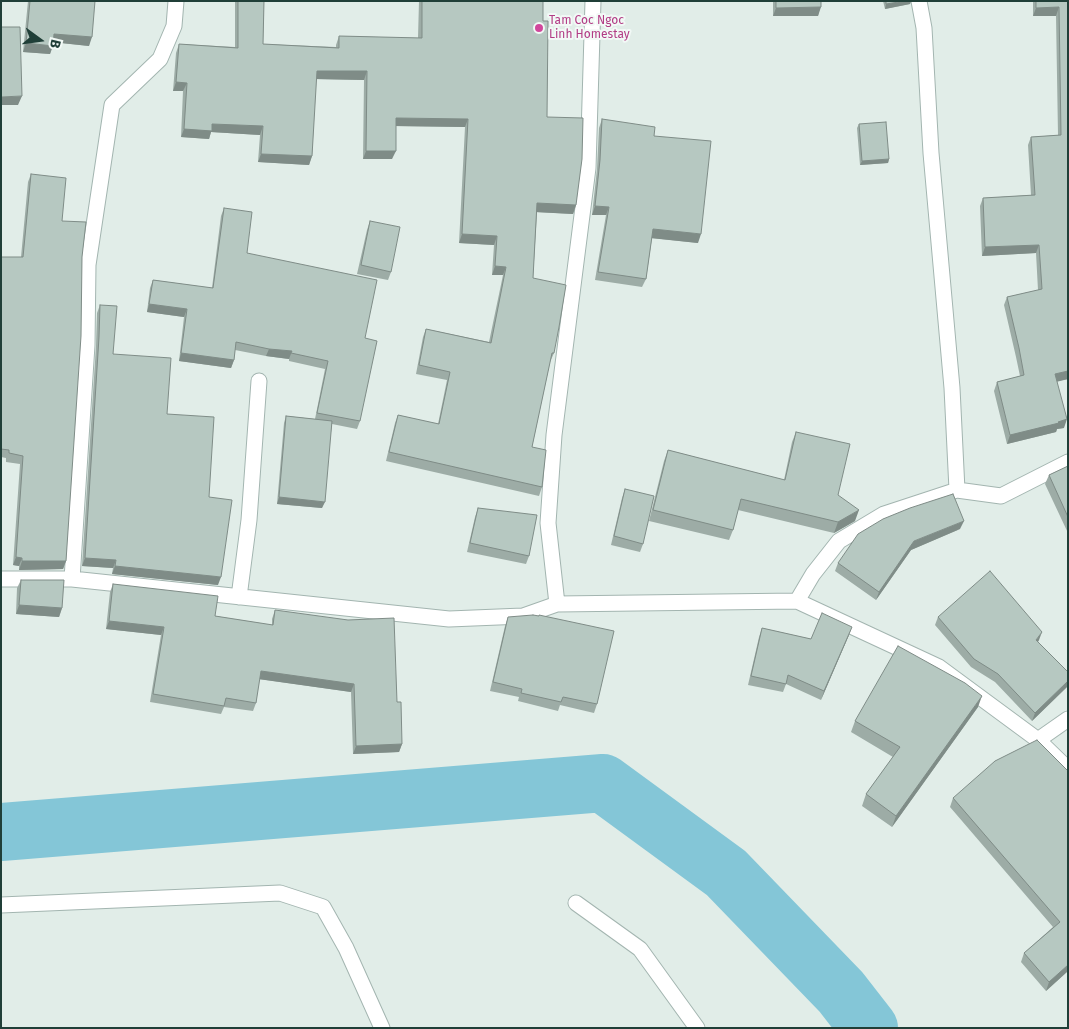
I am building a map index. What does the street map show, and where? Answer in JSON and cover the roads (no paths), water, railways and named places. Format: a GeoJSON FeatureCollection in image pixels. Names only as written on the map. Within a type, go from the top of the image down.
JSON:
{"type":"FeatureCollection","features":[{"type":"Feature","properties":{"kind":"street"},"geometry":{"type":"LineString","coordinates":[[72,579],[87,345],[88,265],[112,105],[160,60],[174,26],[176,1]]}},
{"type":"Feature","properties":{"kind":"street"},"geometry":{"type":"LineString","coordinates":[[557,604],[548,523],[554,435],[588,168],[593,1]]}},
{"type":"Feature","properties":{"kind":"street"},"geometry":{"type":"LineString","coordinates":[[919,1],[924,28],[931,153],[952,388],[958,490]]}},
{"type":"Feature","properties":{"kind":"street"},"geometry":{"type":"LineString","coordinates":[[239,597],[249,520],[259,381]]}},
{"type":"Feature","properties":{"kind":"street"},"geometry":{"type":"LineString","coordinates":[[797,601],[813,574],[838,541],[884,514],[958,490],[1000,496],[1068,462]]}},
{"type":"Feature","properties":{"kind":"street"},"geometry":{"type":"LineString","coordinates":[[1,579],[72,579],[449,619],[522,616],[557,604],[797,601],[939,667],[1038,740],[1068,769]]}},
{"type":"Feature","properties":{"kind":"street"},"geometry":{"type":"LineString","coordinates":[[1038,740],[1068,719]]}},
{"type":"Feature","properties":{"kind":"street"},"geometry":{"type":"LineString","coordinates":[[1,905],[280,893],[324,907],[346,948],[382,1028]]}},
{"type":"Feature","properties":{"kind":"street"},"geometry":{"type":"LineString","coordinates":[[576,903],[640,949],[697,1028]]}},
{"type":"Feature","properties":{"kind":"waterway"},"geometry":{"type":"LineString","coordinates":[[1,832],[603,783],[726,873],[841,992],[869,1028]]}},
{"type":"Feature","properties":{"kind":"place","name":"Tam Coc Ngoc Linh Homestay"},"geometry":{"type":"Point","coordinates":[539,28]}}]}
